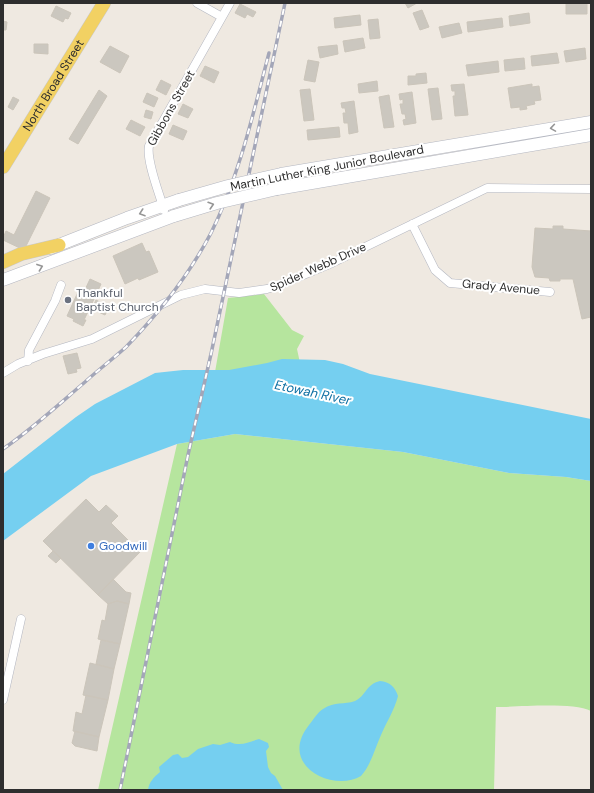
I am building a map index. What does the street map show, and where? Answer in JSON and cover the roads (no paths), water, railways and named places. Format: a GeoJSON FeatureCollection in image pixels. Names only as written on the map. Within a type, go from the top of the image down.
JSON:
{"type":"FeatureCollection","features":[{"type":"Feature","properties":{"kind":"main road","name":"North Broad Street"},"geometry":{"type":"LineString","coordinates":[[3,167],[104,3]]}},
{"type":"Feature","properties":{"kind":"main road","name":"Martin Luther King Junior Boulevard"},"geometry":{"type":"LineString","coordinates":[[3,266],[179,200],[228,186],[281,174],[591,122]]}},
{"type":"Feature","properties":{"kind":"main road","name":"Martin Luther King Junior Boulevard"},"geometry":{"type":"LineString","coordinates":[[3,280],[170,218],[217,203],[277,189],[591,135]]}},
{"type":"Feature","properties":{"kind":"main road"},"geometry":{"type":"LineString","coordinates":[[3,262],[21,254],[59,245]]}},
{"type":"Feature","properties":{"kind":"street"},"geometry":{"type":"LineString","coordinates":[[197,3],[222,17]]}},
{"type":"Feature","properties":{"kind":"street","name":"Gibbons Street"},"geometry":{"type":"LineString","coordinates":[[170,218],[163,206],[149,160],[149,146],[230,3]]}},
{"type":"Feature","properties":{"kind":"street","name":"Spider Webb Drive"},"geometry":{"type":"LineString","coordinates":[[3,373],[18,364],[43,354],[92,339],[171,300],[193,291],[206,290],[239,293],[272,288],[332,263],[487,188],[591,189]]}},
{"type":"Feature","properties":{"kind":"street","name":"Grady Avenue"},"geometry":{"type":"LineString","coordinates":[[412,224],[435,270],[450,283],[550,292]]}},
{"type":"Feature","properties":{"kind":"street"},"geometry":{"type":"LineString","coordinates":[[28,361],[29,350],[56,301],[61,285]]}},
{"type":"Feature","properties":{"kind":"street"},"geometry":{"type":"LineString","coordinates":[[3,700],[21,619]]}},
{"type":"Feature","properties":{"kind":"water","name":"Etowah River"},"geometry":{"type":"Polygon","coordinates":[[[282,359],[325,360],[343,364],[370,374],[591,419],[591,481],[566,477],[509,473],[403,452],[235,434],[177,444],[91,476],[3,541],[3,474],[95,404],[155,373],[183,370],[229,370],[282,359]]]}},
{"type":"Feature","properties":{"kind":"water"},"geometry":{"type":"Polygon","coordinates":[[[380,681],[387,682],[392,686],[398,696],[370,762],[364,772],[361,776],[349,780],[337,781],[324,778],[312,772],[304,763],[300,752],[301,739],[317,714],[323,709],[332,705],[359,699],[369,687],[380,681]]]}},
{"type":"Feature","properties":{"kind":"water"},"geometry":{"type":"Polygon","coordinates":[[[259,739],[268,743],[269,747],[266,751],[268,767],[283,790],[148,790],[152,780],[160,772],[159,767],[173,755],[178,754],[182,758],[188,757],[198,749],[213,744],[220,745],[230,742],[241,744],[259,739]]]}},
{"type":"Feature","properties":{"kind":"railway"},"geometry":{"type":"LineString","coordinates":[[120,790],[188,455],[211,354],[285,3]]}},
{"type":"Feature","properties":{"kind":"railway"},"geometry":{"type":"LineString","coordinates":[[3,449],[35,425],[126,347],[162,307],[183,279],[211,233],[230,190],[251,122],[269,53]]}},
{"type":"Feature","properties":{"kind":"place","name":"Thankful Baptist Church"},"geometry":{"type":"Point","coordinates":[68,300]}},
{"type":"Feature","properties":{"kind":"place","name":"Goodwill"},"geometry":{"type":"Point","coordinates":[91,546]}}]}
